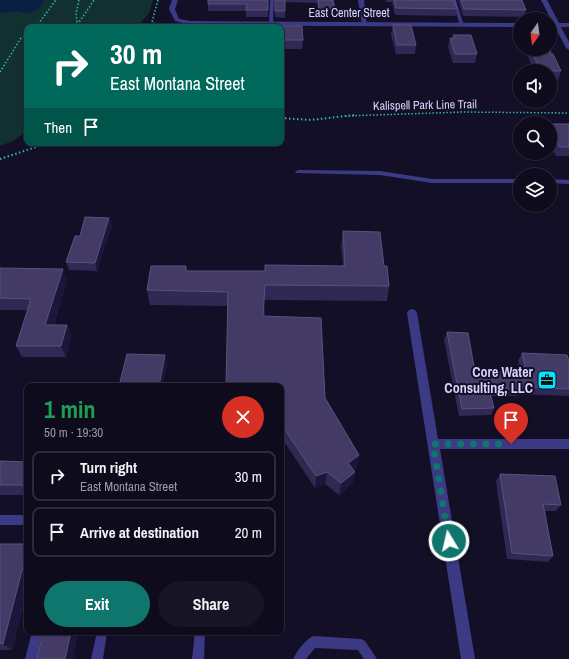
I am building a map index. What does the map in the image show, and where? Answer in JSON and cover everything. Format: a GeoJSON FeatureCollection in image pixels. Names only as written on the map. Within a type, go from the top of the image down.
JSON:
{"type":"FeatureCollection","features":[{"type":"Feature","properties":{"kind":"street","name":"East Center Street"},"geometry":{"type":"LineString","coordinates":[[175,0],[172,9],[177,20],[191,23],[513,24]]}},
{"type":"Feature","properties":{"kind":"street"},"geometry":{"type":"LineString","coordinates":[[361,0],[365,24]]}},
{"type":"Feature","properties":{"kind":"street"},"geometry":{"type":"LineString","coordinates":[[544,0],[548,12]]}},
{"type":"Feature","properties":{"kind":"street"},"geometry":{"type":"LineString","coordinates":[[557,25],[569,24]]}},
{"type":"Feature","properties":{"kind":"street"},"geometry":{"type":"LineString","coordinates":[[557,31],[569,48]]}},
{"type":"Feature","properties":{"kind":"street"},"geometry":{"type":"LineString","coordinates":[[412,313],[468,659]]}},
{"type":"Feature","properties":{"kind":"street"},"geometry":{"type":"LineString","coordinates":[[433,444],[569,444]]}},
{"type":"Feature","properties":{"kind":"lane"},"geometry":{"type":"LineString","coordinates":[[271,24],[272,0]]}},
{"type":"Feature","properties":{"kind":"lane"},"geometry":{"type":"LineString","coordinates":[[454,0],[462,24]]}},
{"type":"Feature","properties":{"kind":"lane"},"geometry":{"type":"LineString","coordinates":[[298,172],[380,173],[432,180],[513,181]]}},
{"type":"Feature","properties":{"kind":"lane"},"geometry":{"type":"LineString","coordinates":[[557,181],[569,182]]}},
{"type":"Feature","properties":{"kind":"lane"},"geometry":{"type":"LineString","coordinates":[[0,520],[24,520]]}},
{"type":"Feature","properties":{"kind":"lane"},"geometry":{"type":"LineString","coordinates":[[31,659],[36,635]]}},
{"type":"Feature","properties":{"kind":"lane"},"geometry":{"type":"LineString","coordinates":[[98,659],[102,635]]}},
{"type":"Feature","properties":{"kind":"lane"},"geometry":{"type":"LineString","coordinates":[[198,659],[200,635]]}},
{"type":"Feature","properties":{"kind":"lane"},"geometry":{"type":"LineString","coordinates":[[299,659],[313,642],[361,645],[371,659]]}},
{"type":"Feature","properties":{"kind":"path"},"geometry":{"type":"LineString","coordinates":[[38,24],[56,0]]}},
{"type":"Feature","properties":{"kind":"path"},"geometry":{"type":"LineString","coordinates":[[79,0],[76,14],[77,22],[80,21],[94,0]]}},
{"type":"Feature","properties":{"kind":"path"},"geometry":{"type":"LineString","coordinates":[[155,24],[152,22],[158,0]]}},
{"type":"Feature","properties":{"kind":"path"},"geometry":{"type":"LineString","coordinates":[[0,72],[21,38],[24,36]]}},
{"type":"Feature","properties":{"kind":"path","name":"Kalispell Park Line Trail"},"geometry":{"type":"LineString","coordinates":[[284,118],[311,120],[356,115],[463,112],[569,113]]}},
{"type":"Feature","properties":{"kind":"path"},"geometry":{"type":"LineString","coordinates":[[0,158],[38,146]]}},
{"type":"Feature","properties":{"kind":"green space"},"geometry":{"type":"Polygon","coordinates":[[[0,0],[153,0],[149,13],[140,24],[24,24],[24,133],[13,141],[0,146],[0,0]]]}},
{"type":"Feature","properties":{"kind":"water"},"geometry":{"type":"Polygon","coordinates":[[[0,0],[43,0],[40,7],[28,14],[18,11],[0,13],[0,0]]]}},
{"type":"Feature","properties":{"kind":"building"},"geometry":{"type":"Polygon","coordinates":[[[208,0],[268,0],[268,10],[246,10],[247,4],[208,4],[208,0]]]}},
{"type":"Feature","properties":{"kind":"building"},"geometry":{"type":"Polygon","coordinates":[[[275,0],[285,0],[285,11],[275,11],[275,0]]]}},
{"type":"Feature","properties":{"kind":"building"},"geometry":{"type":"Polygon","coordinates":[[[318,0],[333,0],[335,9],[319,9],[318,0]]]}},
{"type":"Feature","properties":{"kind":"building"},"geometry":{"type":"Polygon","coordinates":[[[394,0],[454,0],[457,9],[396,8],[394,0]]]}},
{"type":"Feature","properties":{"kind":"building"},"geometry":{"type":"Polygon","coordinates":[[[461,0],[522,0],[526,10],[464,9],[461,0]]]}},
{"type":"Feature","properties":{"kind":"building"},"geometry":{"type":"Polygon","coordinates":[[[393,25],[411,25],[416,45],[397,45],[393,25]]]}},
{"type":"Feature","properties":{"kind":"building"},"geometry":{"type":"Polygon","coordinates":[[[284,26],[302,26],[303,40],[284,40],[284,26]]]}},
{"type":"Feature","properties":{"kind":"building"},"geometry":{"type":"Polygon","coordinates":[[[453,35],[471,35],[477,54],[455,54],[450,38],[455,38],[453,35]]]}},
{"type":"Feature","properties":{"kind":"building"},"geometry":{"type":"Polygon","coordinates":[[[534,56],[554,56],[561,71],[557,71],[557,64],[537,64],[534,56]]]}},
{"type":"Feature","properties":{"kind":"building"},"geometry":{"type":"Polygon","coordinates":[[[557,124],[569,124],[569,147],[559,147],[557,142],[557,124]]]}},
{"type":"Feature","properties":{"kind":"building"},"geometry":{"type":"Polygon","coordinates":[[[85,217],[109,218],[95,263],[66,262],[75,236],[80,236],[85,217]]]}},
{"type":"Feature","properties":{"kind":"building"},"geometry":{"type":"Polygon","coordinates":[[[343,231],[380,232],[384,266],[387,266],[389,286],[265,285],[263,316],[321,318],[325,398],[359,455],[348,463],[355,472],[341,483],[327,472],[316,476],[284,428],[284,383],[226,383],[228,292],[147,290],[151,266],[186,266],[186,271],[265,271],[265,265],[345,266],[343,231]]]}},
{"type":"Feature","properties":{"kind":"building"},"geometry":{"type":"Polygon","coordinates":[[[0,268],[63,269],[45,325],[67,325],[61,346],[16,346],[31,299],[0,298],[0,268]]]}},
{"type":"Feature","properties":{"kind":"building"},"geometry":{"type":"Polygon","coordinates":[[[447,332],[468,333],[475,372],[526,371],[522,353],[567,355],[569,361],[569,389],[520,387],[521,389],[489,389],[494,408],[462,409],[447,332]]]}},
{"type":"Feature","properties":{"kind":"building"},"geometry":{"type":"Polygon","coordinates":[[[127,354],[165,355],[160,383],[120,383],[127,354]]]}},
{"type":"Feature","properties":{"kind":"building"},"geometry":{"type":"Polygon","coordinates":[[[0,461],[24,462],[24,485],[0,485],[0,461]]]}},
{"type":"Feature","properties":{"kind":"building"},"geometry":{"type":"Polygon","coordinates":[[[500,474],[555,476],[561,505],[543,504],[553,556],[512,553],[500,474]]]}},
{"type":"Feature","properties":{"kind":"building"},"geometry":{"type":"Polygon","coordinates":[[[0,544],[24,544],[24,563],[3,644],[0,643],[0,544]]]}},
{"type":"Feature","properties":{"kind":"building"},"geometry":{"type":"Polygon","coordinates":[[[42,635],[70,635],[65,659],[37,659],[42,635]]]}},
{"type":"Feature","properties":{"kind":"place","name":"Core Water Consulting, LLC"},"geometry":{"type":"Point","coordinates":[547,380]}},
{"type":"Feature","properties":{"kind":"route"},"geometry":{"type":"LineString","coordinates":[[449,541],[433,444],[511,444]]}}]}
